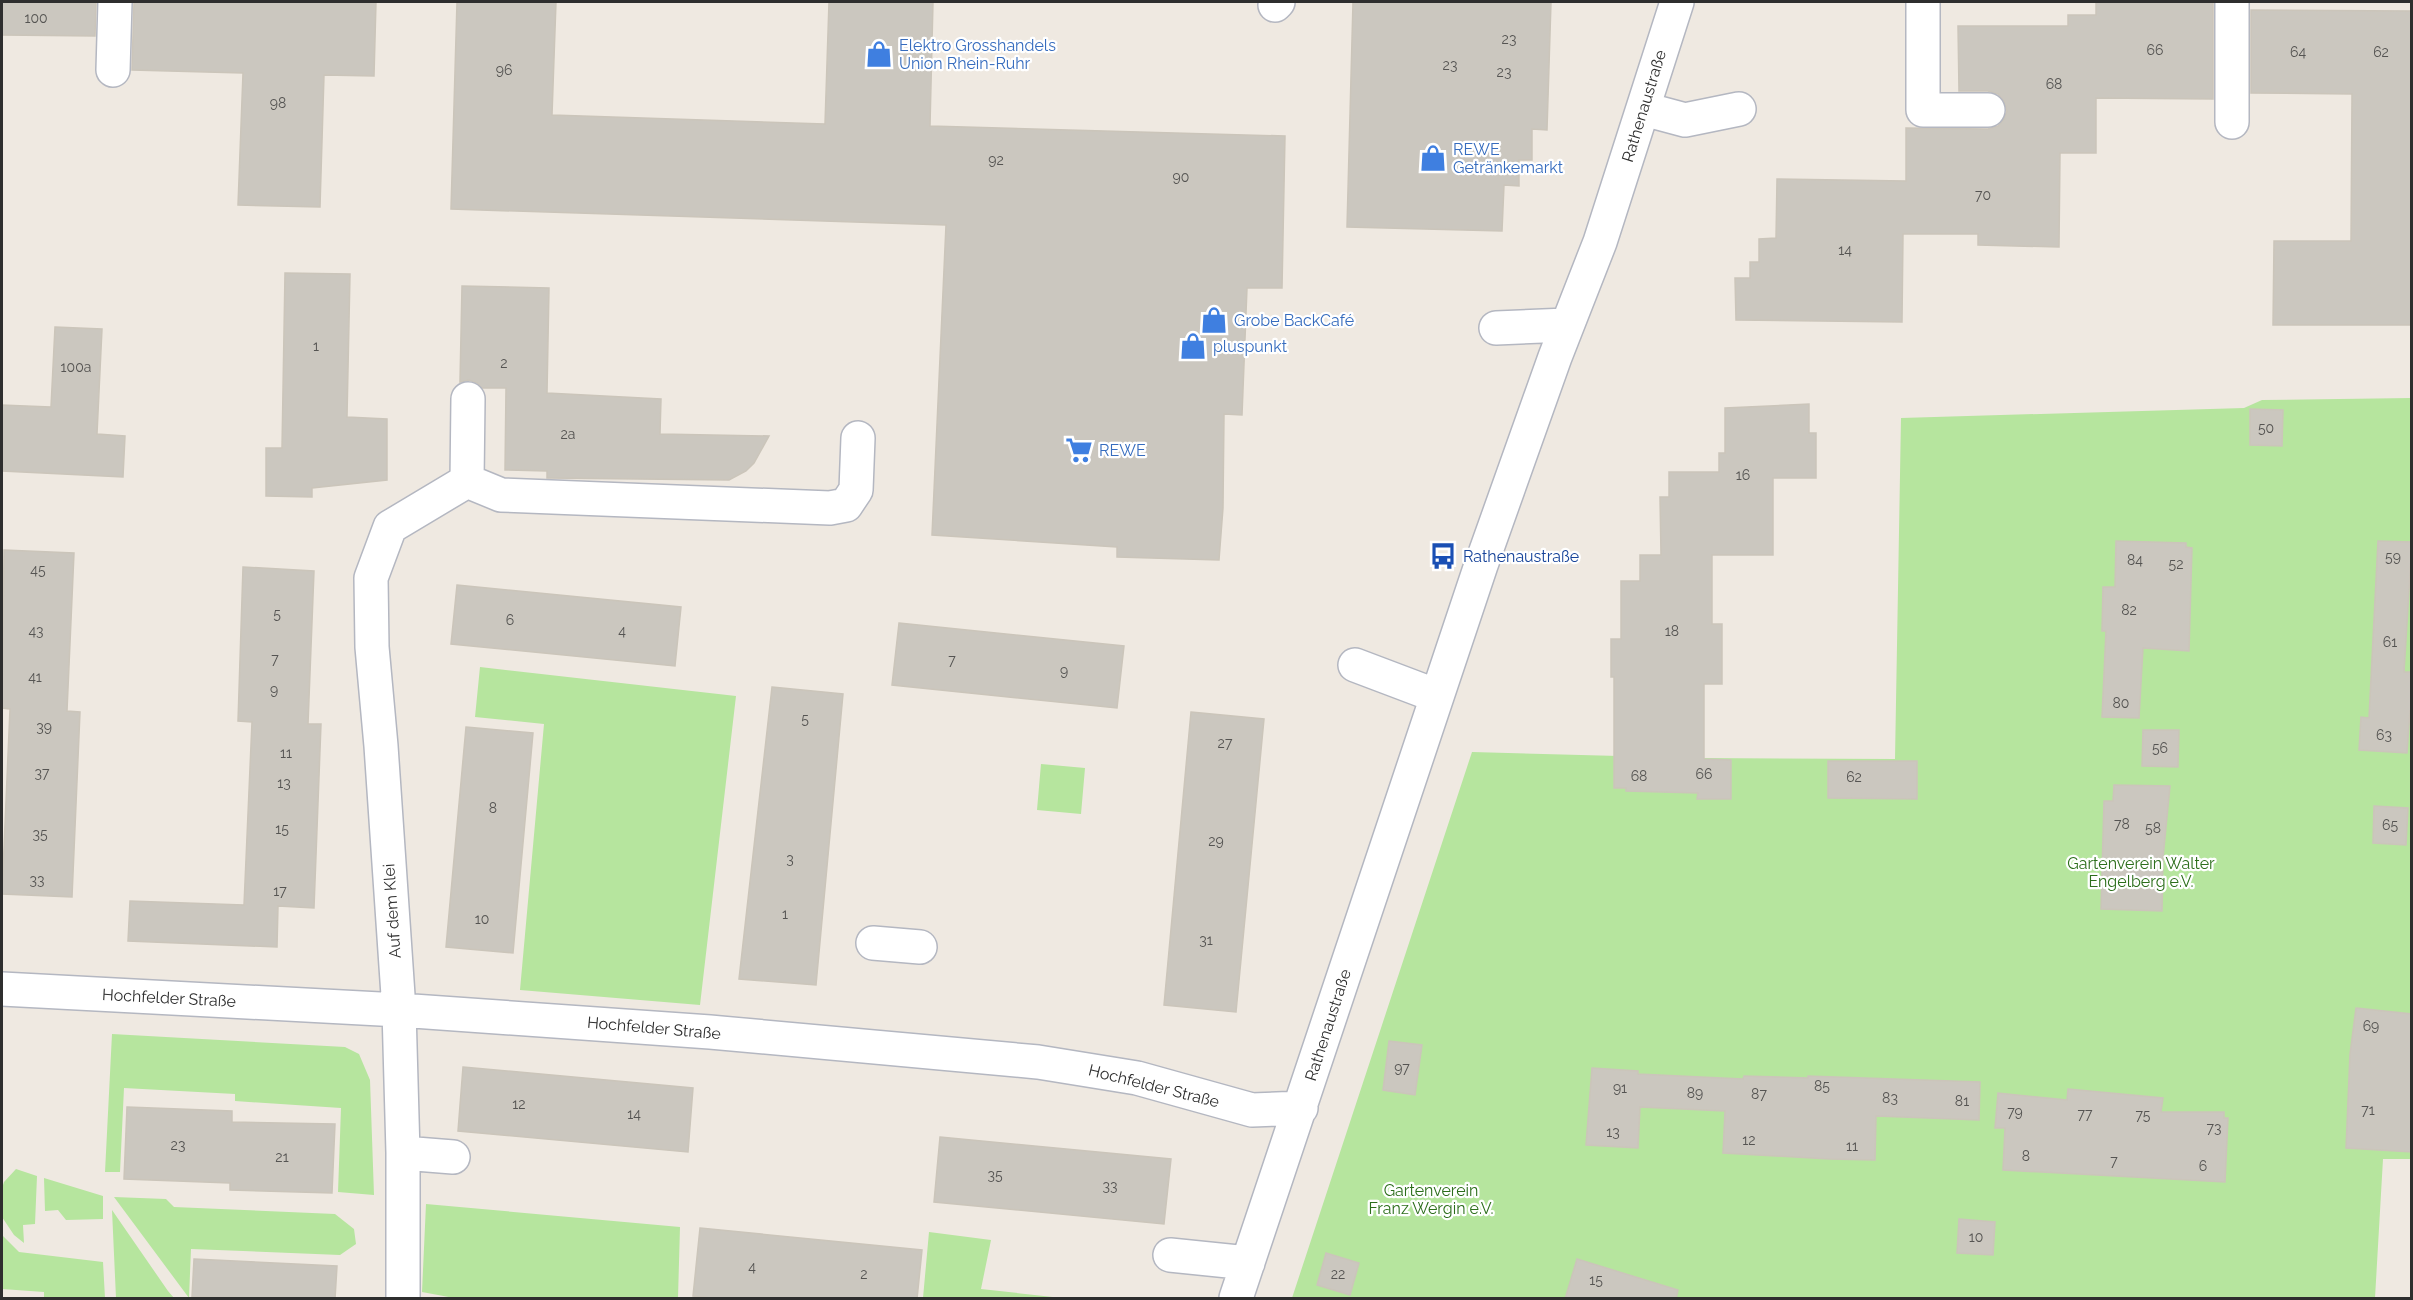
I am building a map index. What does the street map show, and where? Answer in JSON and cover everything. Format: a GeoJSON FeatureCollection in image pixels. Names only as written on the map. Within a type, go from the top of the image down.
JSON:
{"type":"FeatureCollection","features":[{"type":"Feature","properties":{"kind":"street"},"geometry":{"type":"LineString","coordinates":[[113,70],[115,2]]}},
{"type":"Feature","properties":{"kind":"street","name":"Rathenaustraße"},"geometry":{"type":"LineString","coordinates":[[1236,1299],[1481,565],[1567,325],[1600,242],[1677,2]]}},
{"type":"Feature","properties":{"kind":"street"},"geometry":{"type":"LineString","coordinates":[[1923,2],[1923,110],[1988,110]]}},
{"type":"Feature","properties":{"kind":"street"},"geometry":{"type":"LineString","coordinates":[[2232,2],[2232,122]]}},
{"type":"Feature","properties":{"kind":"street"},"geometry":{"type":"LineString","coordinates":[[1644,109],[1685,120],[1739,109]]}},
{"type":"Feature","properties":{"kind":"street"},"geometry":{"type":"LineString","coordinates":[[1496,328],[1567,325]]}},
{"type":"Feature","properties":{"kind":"street"},"geometry":{"type":"LineString","coordinates":[[468,399],[467,481],[501,495],[830,508],[846,505],[856,490],[858,438]]}},
{"type":"Feature","properties":{"kind":"street","name":"Auf dem Klei"},"geometry":{"type":"LineString","coordinates":[[403,1299],[403,1153],[399,1010],[370,622],[371,578],[390,527],[467,481]]}},
{"type":"Feature","properties":{"kind":"street"},"geometry":{"type":"LineString","coordinates":[[1355,665],[1437,696]]}},
{"type":"Feature","properties":{"kind":"street"},"geometry":{"type":"LineString","coordinates":[[873,943],[920,947]]}},
{"type":"Feature","properties":{"kind":"street","name":"Hochfelder Straße"},"geometry":{"type":"LineString","coordinates":[[2,989],[399,1010],[673,1029],[1038,1062],[1137,1078],[1252,1110],[1301,1108]]}},
{"type":"Feature","properties":{"kind":"street"},"geometry":{"type":"LineString","coordinates":[[403,1153],[453,1157]]}},
{"type":"Feature","properties":{"kind":"street"},"geometry":{"type":"LineString","coordinates":[[1170,1255],[1248,1263]]}},
{"type":"Feature","properties":{"kind":"green space","name":"Gartenverein Walter Engelberg e.V."},"geometry":{"type":"Polygon","coordinates":[[[2411,398],[2412,1159],[2383,1159],[2375,1298],[1292,1298],[1472,752],[1695,758],[1895,759],[1901,418],[2244,408],[2262,400],[2411,398]]]}},
{"type":"Feature","properties":{"kind":"green space"},"geometry":{"type":"Polygon","coordinates":[[[480,667],[736,696],[700,1005],[520,990],[544,724],[475,717],[480,667]]]}},
{"type":"Feature","properties":{"kind":"green space"},"geometry":{"type":"Polygon","coordinates":[[[1041,764],[1085,768],[1081,814],[1037,810],[1041,764]]]}},
{"type":"Feature","properties":{"kind":"green space"},"geometry":{"type":"Polygon","coordinates":[[[112,1034],[345,1047],[359,1054],[370,1080],[374,1195],[338,1192],[341,1108],[235,1101],[235,1094],[124,1088],[120,1172],[105,1172],[112,1034]]]}},
{"type":"Feature","properties":{"kind":"green space"},"geometry":{"type":"Polygon","coordinates":[[[16,1169],[37,1176],[35,1224],[23,1225],[24,1243],[14,1235],[2,1217],[2,1188],[4,1182],[16,1169]]]}},
{"type":"Feature","properties":{"kind":"green space"},"geometry":{"type":"Polygon","coordinates":[[[44,1178],[103,1196],[103,1219],[66,1220],[58,1210],[45,1211],[44,1178]]]}},
{"type":"Feature","properties":{"kind":"green space"},"geometry":{"type":"Polygon","coordinates":[[[114,1197],[166,1199],[174,1207],[335,1214],[354,1229],[356,1244],[340,1255],[191,1249],[189,1298],[114,1197]]]}},
{"type":"Feature","properties":{"kind":"green space"},"geometry":{"type":"Polygon","coordinates":[[[426,1204],[680,1227],[678,1298],[454,1298],[422,1292],[426,1204]]]}},
{"type":"Feature","properties":{"kind":"green space"},"geometry":{"type":"Polygon","coordinates":[[[112,1210],[168,1291],[174,1298],[116,1298],[112,1210]]]}},
{"type":"Feature","properties":{"kind":"green space"},"geometry":{"type":"Polygon","coordinates":[[[929,1232],[991,1240],[981,1289],[1062,1298],[923,1298],[929,1232]]]}},
{"type":"Feature","properties":{"kind":"green space"},"geometry":{"type":"Polygon","coordinates":[[[2,1235],[19,1252],[103,1262],[105,1298],[44,1298],[44,1292],[2,1289],[2,1235]]]}},
{"type":"Feature","properties":{"kind":"building"},"geometry":{"type":"Polygon","coordinates":[[[2,2],[96,2],[95,36],[2,35],[2,2]]]}},
{"type":"Feature","properties":{"kind":"building"},"geometry":{"type":"Polygon","coordinates":[[[134,2],[376,2],[374,76],[324,75],[320,207],[238,205],[243,73],[132,70],[134,2]]]}},
{"type":"Feature","properties":{"kind":"building"},"geometry":{"type":"Polygon","coordinates":[[[457,2],[556,2],[552,115],[825,124],[829,2],[933,2],[930,126],[1285,136],[1282,288],[1247,288],[1242,415],[1224,414],[1223,508],[1219,560],[1117,557],[1117,547],[932,535],[946,225],[451,209],[457,2]]]}},
{"type":"Feature","properties":{"kind":"building"},"geometry":{"type":"Polygon","coordinates":[[[1353,2],[1551,2],[1547,130],[1532,129],[1532,160],[1519,160],[1519,186],[1504,185],[1502,231],[1347,227],[1353,2]]]}},
{"type":"Feature","properties":{"kind":"building"},"geometry":{"type":"Polygon","coordinates":[[[2096,2],[2213,2],[2213,99],[2096,98],[2096,153],[2060,153],[2059,247],[1978,245],[1978,234],[1903,234],[1902,322],[1736,320],[1735,278],[1750,278],[1750,262],[1759,262],[1759,239],[1776,238],[1777,179],[1906,181],[1906,128],[1988,129],[1998,126],[2007,111],[2004,101],[1998,94],[1988,91],[1959,91],[1958,26],[2068,26],[2068,15],[2096,15],[2096,2]]]}},
{"type":"Feature","properties":{"kind":"building"},"geometry":{"type":"Polygon","coordinates":[[[2251,10],[2412,11],[2412,325],[2273,325],[2274,241],[2351,241],[2352,94],[2251,93],[2251,10]]]}},
{"type":"Feature","properties":{"kind":"building"},"geometry":{"type":"Polygon","coordinates":[[[285,273],[350,274],[347,417],[387,419],[387,480],[312,488],[312,497],[266,496],[266,448],[282,448],[285,273]]]}},
{"type":"Feature","properties":{"kind":"building"},"geometry":{"type":"Polygon","coordinates":[[[462,286],[549,288],[547,393],[661,399],[660,434],[769,436],[754,463],[746,471],[729,480],[547,478],[547,471],[505,470],[506,388],[482,388],[469,380],[460,382],[462,286]]]}},
{"type":"Feature","properties":{"kind":"building"},"geometry":{"type":"Polygon","coordinates":[[[55,327],[102,329],[97,434],[125,436],[123,477],[2,471],[2,405],[51,407],[55,327]]]}},
{"type":"Feature","properties":{"kind":"building"},"geometry":{"type":"Polygon","coordinates":[[[1809,404],[1809,433],[1816,433],[1816,478],[1773,478],[1773,555],[1712,555],[1712,624],[1722,624],[1722,684],[1704,684],[1704,759],[1731,760],[1731,799],[1697,799],[1698,793],[1626,791],[1626,788],[1614,788],[1614,677],[1611,677],[1611,639],[1621,639],[1621,581],[1640,581],[1640,555],[1661,555],[1660,497],[1669,497],[1669,472],[1719,472],[1719,453],[1725,453],[1725,408],[1809,404]]]}},
{"type":"Feature","properties":{"kind":"building"},"geometry":{"type":"Polygon","coordinates":[[[2250,409],[2283,410],[2282,446],[2250,445],[2250,409]]]}},
{"type":"Feature","properties":{"kind":"building"},"geometry":{"type":"Polygon","coordinates":[[[2116,541],[2186,543],[2186,547],[2192,548],[2189,651],[2143,648],[2139,718],[2102,717],[2106,631],[2102,631],[2103,587],[2115,587],[2116,541]]]}},
{"type":"Feature","properties":{"kind":"building"},"geometry":{"type":"Polygon","coordinates":[[[2378,541],[2412,542],[2404,672],[2412,672],[2412,711],[2410,711],[2407,753],[2359,750],[2361,717],[2369,718],[2378,541]]]}},
{"type":"Feature","properties":{"kind":"building"},"geometry":{"type":"Polygon","coordinates":[[[4,550],[74,553],[67,711],[80,712],[72,897],[2,894],[10,709],[2,708],[4,550]]]}},
{"type":"Feature","properties":{"kind":"building"},"geometry":{"type":"Polygon","coordinates":[[[243,567],[314,571],[308,724],[321,724],[314,908],[278,906],[277,947],[128,941],[130,901],[244,905],[252,722],[238,721],[243,567]]]}},
{"type":"Feature","properties":{"kind":"building"},"geometry":{"type":"Polygon","coordinates":[[[457,585],[681,607],[675,666],[451,644],[457,585]]]}},
{"type":"Feature","properties":{"kind":"building"},"geometry":{"type":"Polygon","coordinates":[[[899,623],[1124,646],[1117,708],[892,685],[899,623]]]}},
{"type":"Feature","properties":{"kind":"building"},"geometry":{"type":"Polygon","coordinates":[[[772,687],[843,694],[816,985],[739,979],[772,687]]]}},
{"type":"Feature","properties":{"kind":"building"},"geometry":{"type":"Polygon","coordinates":[[[1191,712],[1264,719],[1236,1012],[1164,1005],[1191,712]]]}},
{"type":"Feature","properties":{"kind":"building"},"geometry":{"type":"Polygon","coordinates":[[[466,727],[533,733],[513,953],[446,947],[466,727]]]}},
{"type":"Feature","properties":{"kind":"building"},"geometry":{"type":"Polygon","coordinates":[[[2143,730],[2179,730],[2178,767],[2142,766],[2143,730]]]}},
{"type":"Feature","properties":{"kind":"building"},"geometry":{"type":"Polygon","coordinates":[[[1828,761],[1917,761],[1917,799],[1828,798],[1828,761]]]}},
{"type":"Feature","properties":{"kind":"building"},"geometry":{"type":"Polygon","coordinates":[[[2114,785],[2170,786],[2163,858],[2162,911],[2101,909],[2104,801],[2113,801],[2114,785]]]}},
{"type":"Feature","properties":{"kind":"building"},"geometry":{"type":"Polygon","coordinates":[[[2374,806],[2408,808],[2406,845],[2373,843],[2374,806]]]}},
{"type":"Feature","properties":{"kind":"building"},"geometry":{"type":"Polygon","coordinates":[[[2356,1008],[2412,1014],[2412,1152],[2346,1148],[2350,1054],[2356,1008]]]}},
{"type":"Feature","properties":{"kind":"building"},"geometry":{"type":"Polygon","coordinates":[[[1389,1041],[1422,1045],[1415,1095],[1383,1090],[1389,1041]]]}},
{"type":"Feature","properties":{"kind":"building"},"geometry":{"type":"Polygon","coordinates":[[[463,1067],[693,1088],[688,1152],[458,1131],[463,1067]]]}},
{"type":"Feature","properties":{"kind":"building"},"geometry":{"type":"Polygon","coordinates":[[[1592,1068],[1638,1071],[1638,1074],[1743,1079],[1744,1076],[1808,1078],[1808,1076],[1980,1082],[1979,1120],[1876,1116],[1875,1160],[1829,1159],[1723,1153],[1725,1111],[1640,1107],[1638,1148],[1586,1145],[1592,1068]]]}},
{"type":"Feature","properties":{"kind":"building"},"geometry":{"type":"Polygon","coordinates":[[[2068,1089],[2163,1098],[2161,1112],[2224,1112],[2224,1118],[2228,1118],[2225,1182],[2003,1170],[2005,1128],[1995,1128],[1998,1093],[2067,1100],[2068,1089]]]}},
{"type":"Feature","properties":{"kind":"building"},"geometry":{"type":"Polygon","coordinates":[[[127,1107],[232,1111],[232,1122],[335,1124],[332,1193],[230,1190],[230,1183],[124,1179],[127,1107]]]}},
{"type":"Feature","properties":{"kind":"building"},"geometry":{"type":"Polygon","coordinates":[[[940,1137],[1171,1159],[1164,1224],[934,1202],[940,1137]]]}},
{"type":"Feature","properties":{"kind":"building"},"geometry":{"type":"Polygon","coordinates":[[[1959,1219],[1995,1222],[1993,1255],[1957,1253],[1959,1219]]]}},
{"type":"Feature","properties":{"kind":"building"},"geometry":{"type":"Polygon","coordinates":[[[700,1228],[922,1250],[917,1299],[720,1299],[693,1296],[700,1228]]]}},
{"type":"Feature","properties":{"kind":"building"},"geometry":{"type":"Polygon","coordinates":[[[1326,1253],[1359,1263],[1350,1295],[1317,1285],[1326,1253]]]}},
{"type":"Feature","properties":{"kind":"building"},"geometry":{"type":"Polygon","coordinates":[[[194,1259],[337,1266],[335,1299],[192,1297],[194,1259]]]}},
{"type":"Feature","properties":{"kind":"building"},"geometry":{"type":"Polygon","coordinates":[[[1577,1259],[1678,1290],[1676,1299],[1565,1299],[1577,1259]]]}},
{"type":"Feature","properties":{"kind":"place","name":"Elektro Grosshandels Union Rhein-Ruhr"},"geometry":{"type":"Point","coordinates":[879,54]}},
{"type":"Feature","properties":{"kind":"place","name":"REWE Getränkemarkt"},"geometry":{"type":"Point","coordinates":[1433,158]}},
{"type":"Feature","properties":{"kind":"place","name":"Grobe BackCafé"},"geometry":{"type":"Point","coordinates":[1214,320]}},
{"type":"Feature","properties":{"kind":"place","name":"pluspunkt"},"geometry":{"type":"Point","coordinates":[1193,346]}},
{"type":"Feature","properties":{"kind":"place","name":"REWE"},"geometry":{"type":"Point","coordinates":[1079,450]}},
{"type":"Feature","properties":{"kind":"place","name":"Rathenaustraße"},"geometry":{"type":"Point","coordinates":[1443,556]}},
{"type":"Feature","properties":{"kind":"park label","name":"Gartenverein Franz Wergin e.V."},"geometry":{"type":"Point","coordinates":[1431,1199]}}]}
